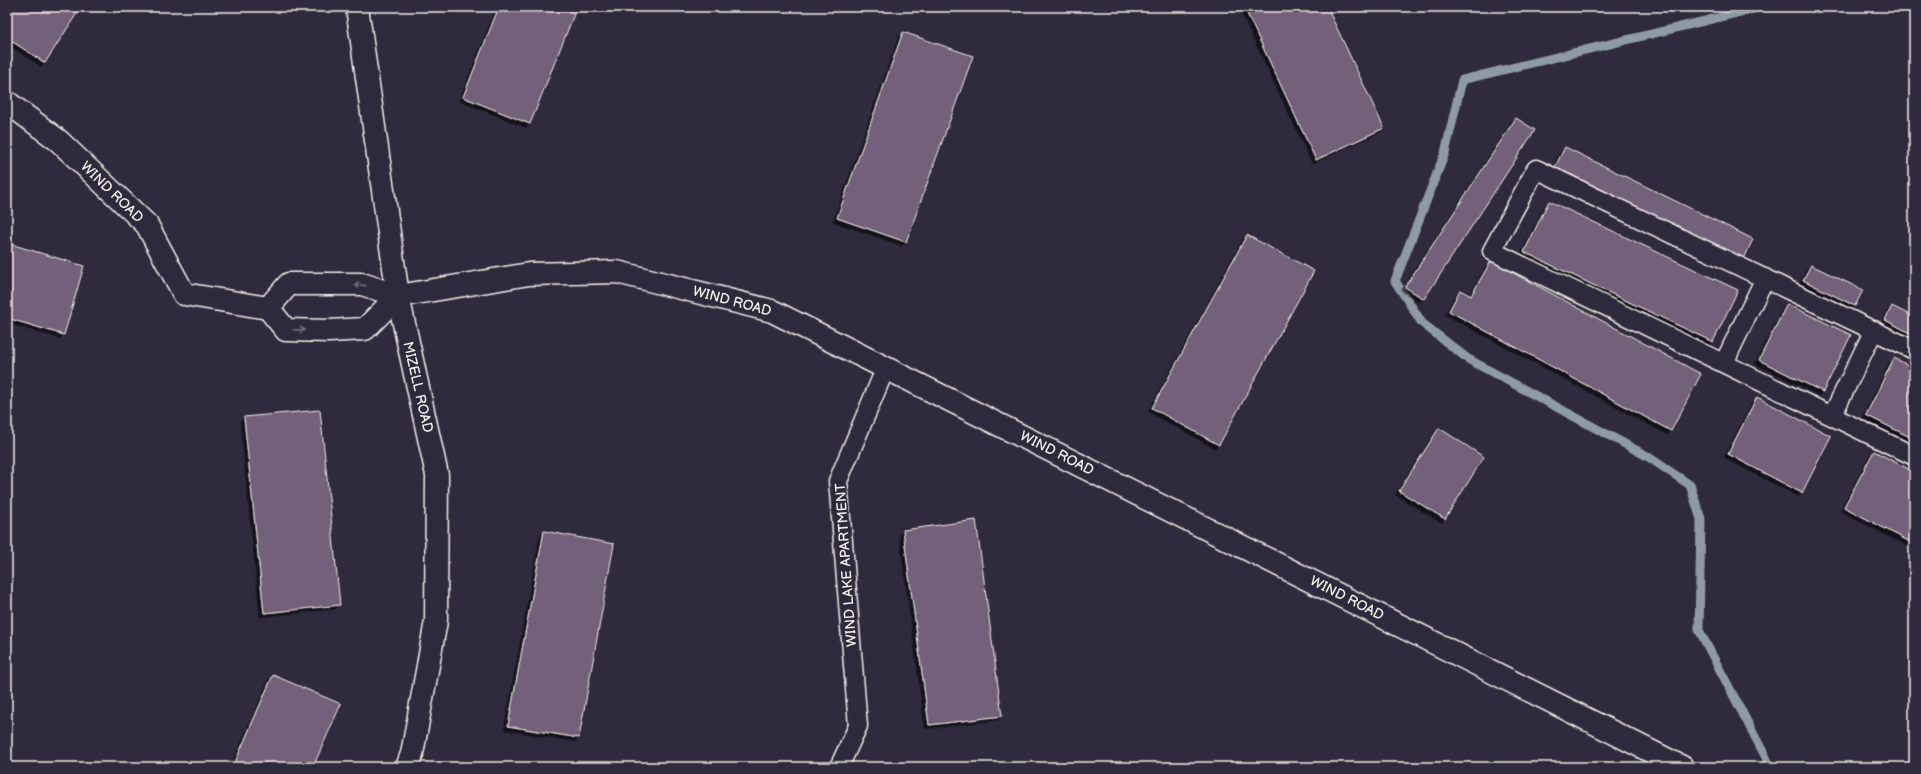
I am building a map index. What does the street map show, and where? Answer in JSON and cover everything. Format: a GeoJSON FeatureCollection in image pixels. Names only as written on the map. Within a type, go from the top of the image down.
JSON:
{"type":"FeatureCollection","features":[{"type":"Feature","properties":{"kind":"street","name":"MIZELL ROAD"},"geometry":{"type":"LineString","coordinates":[[357,7],[398,296],[437,475],[436,621],[412,754],[407,767]]}},
{"type":"Feature","properties":{"kind":"street","name":"WIND ROAD"},"geometry":{"type":"LineString","coordinates":[[7,102],[59,141],[147,225],[184,294],[268,308],[289,284],[362,284],[398,296],[529,274],[617,272],[772,311],[1682,767]]}},
{"type":"Feature","properties":{"kind":"street"},"geometry":{"type":"LineString","coordinates":[[268,308],[286,330],[329,331],[365,329],[398,296]]}},
{"type":"Feature","properties":{"kind":"lane"},"geometry":{"type":"LineString","coordinates":[[1914,350],[1536,169],[1492,251],[1914,456]]}},
{"type":"Feature","properties":{"kind":"lane"},"geometry":{"type":"LineString","coordinates":[[1724,363],[1765,278]]}},
{"type":"Feature","properties":{"kind":"lane"},"geometry":{"type":"LineString","coordinates":[[1832,416],[1874,330]]}},
{"type":"Feature","properties":{"kind":"lane","name":"WIND LAKE APARTMENT"},"geometry":{"type":"LineString","coordinates":[[839,767],[858,726],[838,481],[886,367]]}},
{"type":"Feature","properties":{"kind":"building"},"geometry":{"type":"Polygon","coordinates":[[[7,7],[81,7],[45,63],[7,38],[7,7]]]}},
{"type":"Feature","properties":{"kind":"building"},"geometry":{"type":"Polygon","coordinates":[[[499,7],[577,7],[530,124],[463,97],[499,7]]]}},
{"type":"Feature","properties":{"kind":"building"},"geometry":{"type":"Polygon","coordinates":[[[1244,7],[1327,7],[1384,128],[1316,160],[1244,7]]]}},
{"type":"Feature","properties":{"kind":"building"},"geometry":{"type":"Polygon","coordinates":[[[903,32],[973,56],[906,242],[837,218],[903,32]]]}},
{"type":"Feature","properties":{"kind":"building"},"geometry":{"type":"Polygon","coordinates":[[[1516,118],[1535,130],[1424,299],[1405,287],[1516,118]]]}},
{"type":"Feature","properties":{"kind":"building"},"geometry":{"type":"Polygon","coordinates":[[[1565,147],[1753,239],[1744,259],[1555,167],[1565,147]]]}},
{"type":"Feature","properties":{"kind":"building"},"geometry":{"type":"Polygon","coordinates":[[[1549,201],[1738,290],[1713,342],[1524,252],[1549,201]]]}},
{"type":"Feature","properties":{"kind":"building"},"geometry":{"type":"Polygon","coordinates":[[[1247,235],[1314,271],[1219,445],[1152,408],[1247,235]]]}},
{"type":"Feature","properties":{"kind":"building"},"geometry":{"type":"Polygon","coordinates":[[[7,243],[84,266],[64,335],[7,318],[7,243]]]}},
{"type":"Feature","properties":{"kind":"building"},"geometry":{"type":"Polygon","coordinates":[[[1491,261],[1701,374],[1671,431],[1449,311],[1460,290],[1471,296],[1491,261]]]}},
{"type":"Feature","properties":{"kind":"building"},"geometry":{"type":"Polygon","coordinates":[[[1811,265],[1863,290],[1855,306],[1803,280],[1811,265]]]}},
{"type":"Feature","properties":{"kind":"building"},"geometry":{"type":"Polygon","coordinates":[[[1787,304],[1851,335],[1823,392],[1759,360],[1787,304]]]}},
{"type":"Feature","properties":{"kind":"building"},"geometry":{"type":"Polygon","coordinates":[[[1892,306],[1914,317],[1914,335],[1885,320],[1892,306]]]}},
{"type":"Feature","properties":{"kind":"building"},"geometry":{"type":"Polygon","coordinates":[[[1894,358],[1914,368],[1914,439],[1866,415],[1894,358]]]}},
{"type":"Feature","properties":{"kind":"building"},"geometry":{"type":"Polygon","coordinates":[[[1757,397],[1831,436],[1802,493],[1728,454],[1757,397]]]}},
{"type":"Feature","properties":{"kind":"building"},"geometry":{"type":"Polygon","coordinates":[[[320,410],[340,605],[264,613],[244,417],[320,410]]]}},
{"type":"Feature","properties":{"kind":"building"},"geometry":{"type":"Polygon","coordinates":[[[1439,428],[1484,457],[1445,519],[1399,491],[1439,428]]]}},
{"type":"Feature","properties":{"kind":"building"},"geometry":{"type":"Polygon","coordinates":[[[1874,451],[1914,472],[1914,544],[1844,507],[1874,451]]]}},
{"type":"Feature","properties":{"kind":"building"},"geometry":{"type":"Polygon","coordinates":[[[976,520],[1002,716],[929,725],[903,530],[976,520]]]}},
{"type":"Feature","properties":{"kind":"building"},"geometry":{"type":"Polygon","coordinates":[[[544,531],[614,544],[579,738],[508,726],[544,531]]]}},
{"type":"Feature","properties":{"kind":"building"},"geometry":{"type":"Polygon","coordinates":[[[273,675],[341,704],[313,767],[233,767],[273,675]]]}},
{"type":"Feature","properties":{"kind":"waterway"},"geometry":{"type":"LineString","coordinates":[[1762,7],[1462,80],[1445,153],[1395,281],[1422,323],[1468,359],[1647,456],[1690,485],[1701,519],[1699,630],[1771,767]]}}]}
